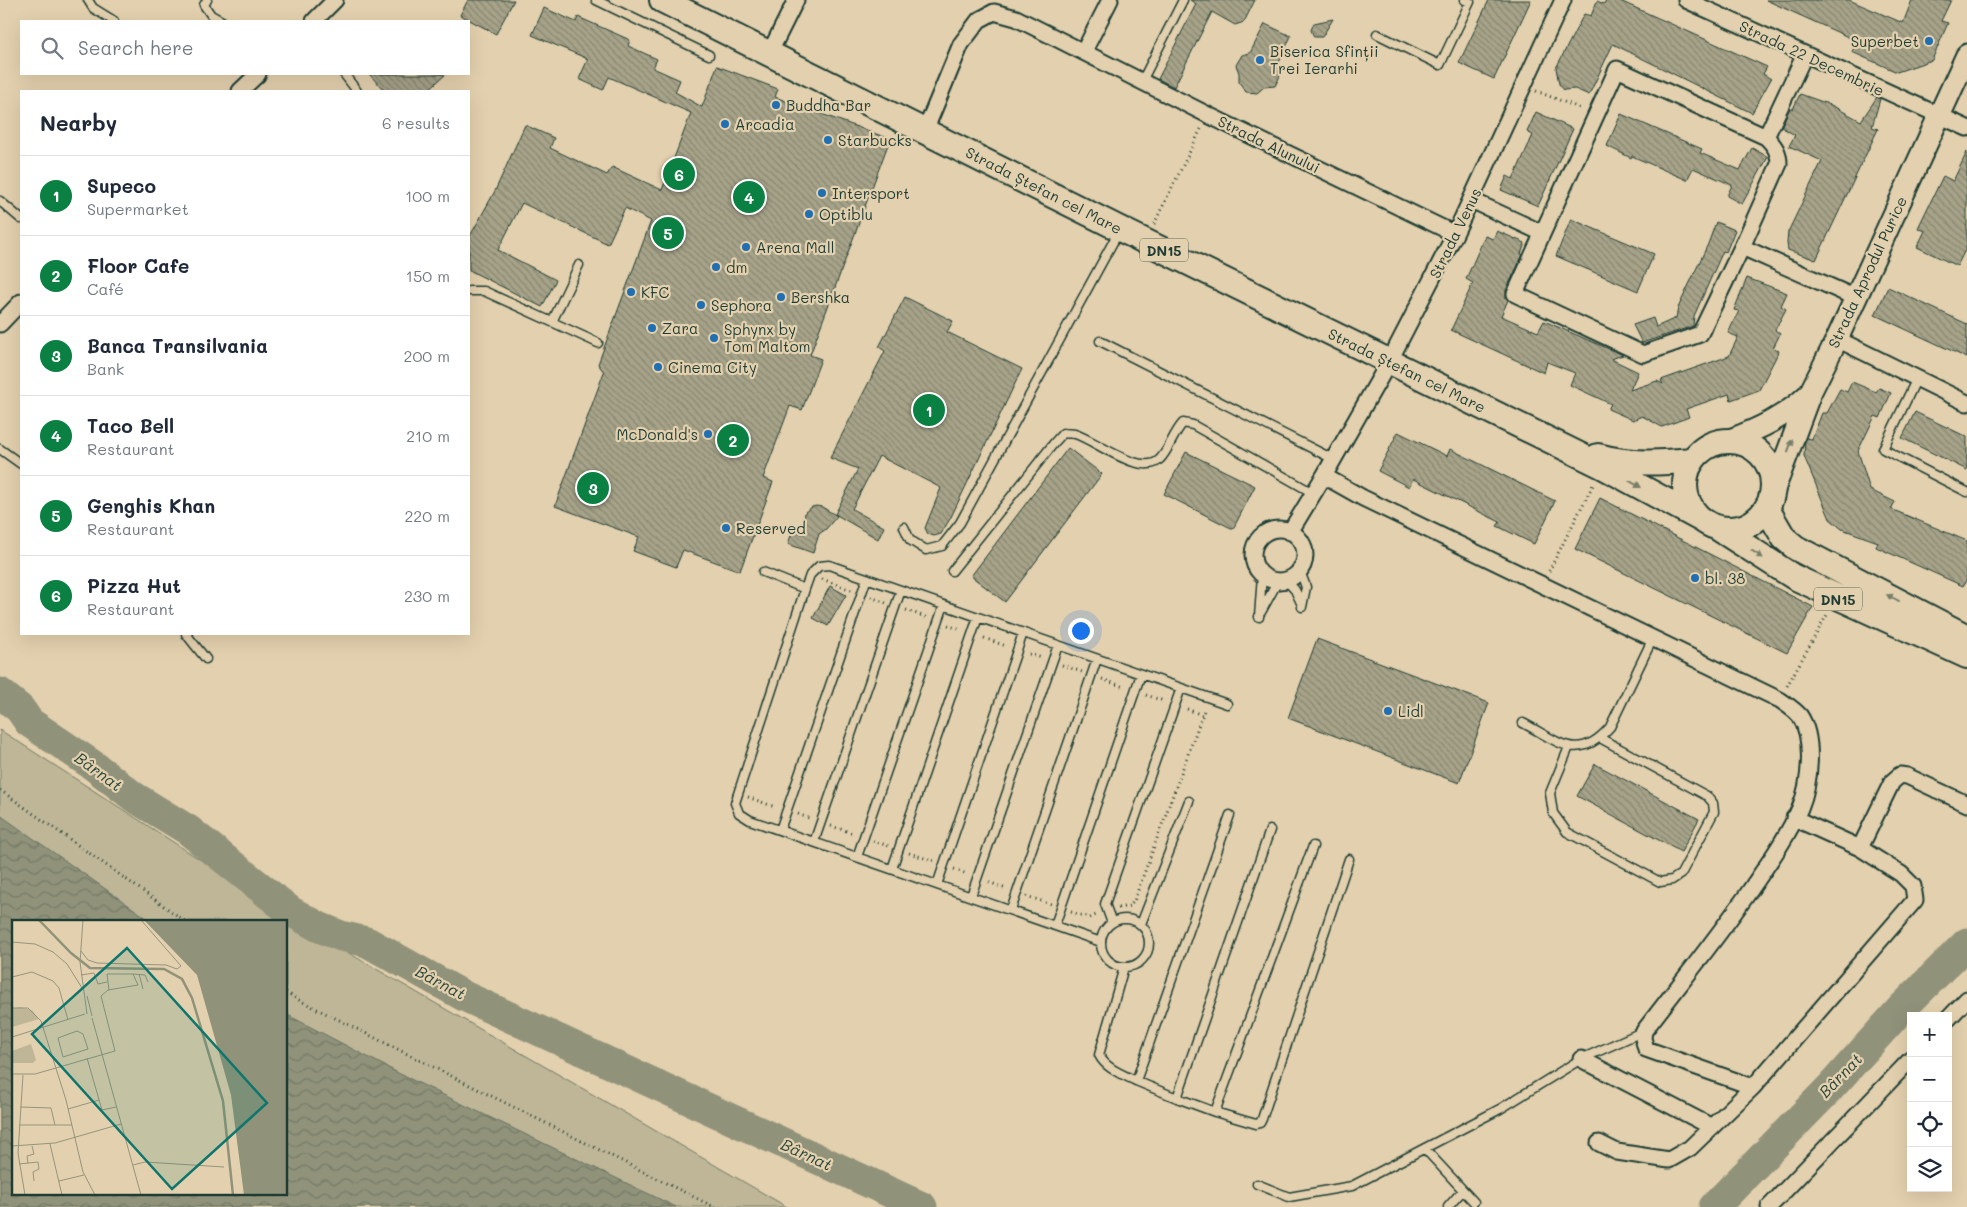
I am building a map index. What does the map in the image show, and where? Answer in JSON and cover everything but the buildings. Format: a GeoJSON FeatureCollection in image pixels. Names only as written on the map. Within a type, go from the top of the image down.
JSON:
{"type":"FeatureCollection","features":[{"type":"Feature","properties":{"kind":"main road","name":"Strada Ștefan cel Mare"},"geometry":{"type":"LineString","coordinates":[[662,0],[1120,229],[1561,445]]}},
{"type":"Feature","properties":{"kind":"main road","name":"DN15"},"geometry":{"type":"LineString","coordinates":[[1561,445],[1614,460],[1642,463],[1693,460],[1687,472],[1685,486],[1687,500],[1694,512],[1710,524],[1730,529],[1745,527],[1757,520],[1770,500],[1773,477],[1768,462],[1758,451],[1745,443],[1730,440]]}},
{"type":"Feature","properties":{"kind":"main road"},"geometry":{"type":"LineString","coordinates":[[1693,460],[1703,449],[1716,443],[1730,440]]}},
{"type":"Feature","properties":{"kind":"main road","name":"DN15"},"geometry":{"type":"LineString","coordinates":[[1561,445],[1710,524],[1794,577],[1836,598],[1967,656]]}},
{"type":"Feature","properties":{"kind":"main road","name":"DN15"},"geometry":{"type":"LineString","coordinates":[[1770,500],[1784,538],[1802,552],[1967,638]]}},
{"type":"Feature","properties":{"kind":"main road"},"geometry":{"type":"LineString","coordinates":[[1886,620],[1911,618],[1954,640],[1967,638]]}},
{"type":"Feature","properties":{"kind":"street"},"geometry":{"type":"LineString","coordinates":[[315,20],[335,0]]}},
{"type":"Feature","properties":{"kind":"street"},"geometry":{"type":"LineString","coordinates":[[769,54],[796,0]]}},
{"type":"Feature","properties":{"kind":"street"},"geometry":{"type":"LineString","coordinates":[[1084,51],[1110,0]]}},
{"type":"Feature","properties":{"kind":"street","name":"Strada Venus"},"geometry":{"type":"LineString","coordinates":[[1290,532],[1389,362],[1455,234],[1563,0]]}},
{"type":"Feature","properties":{"kind":"street","name":"Strada 22 Decembrie"},"geometry":{"type":"LineString","coordinates":[[1686,0],[1707,4],[1805,54],[1967,128]]}},
{"type":"Feature","properties":{"kind":"street","name":"Strada Alunului"},"geometry":{"type":"LineString","coordinates":[[925,131],[960,44],[980,20],[994,12],[1016,18],[1208,115],[1455,234]]}},
{"type":"Feature","properties":{"kind":"street"},"geometry":{"type":"LineString","coordinates":[[1766,137],[1805,54]]}},
{"type":"Feature","properties":{"kind":"street","name":"Strada Aprodul Purice"},"geometry":{"type":"LineString","coordinates":[[1770,500],[1810,393],[1837,339],[1967,55]]}},
{"type":"Feature","properties":{"kind":"street"},"geometry":{"type":"LineString","coordinates":[[1617,69],[1766,137],[1775,145],[1779,155],[1779,164],[1700,334],[1643,354],[1515,294],[1596,115],[1617,69]]}},
{"type":"Feature","properties":{"kind":"street"},"geometry":{"type":"LineString","coordinates":[[241,90],[257,75]]}},
{"type":"Feature","properties":{"kind":"street"},"geometry":{"type":"LineString","coordinates":[[1472,200],[1542,233]]}},
{"type":"Feature","properties":{"kind":"street"},"geometry":{"type":"LineString","coordinates":[[1742,247],[1856,298]]}},
{"type":"Feature","properties":{"kind":"street"},"geometry":{"type":"LineString","coordinates":[[0,324],[20,303]]}},
{"type":"Feature","properties":{"kind":"street"},"geometry":{"type":"LineString","coordinates":[[1837,339],[1967,404]]}},
{"type":"Feature","properties":{"kind":"street"},"geometry":{"type":"LineString","coordinates":[[1730,440],[1764,427],[1779,418],[1810,393]]}},
{"type":"Feature","properties":{"kind":"street"},"geometry":{"type":"LineString","coordinates":[[1324,476],[1363,498],[1780,700],[1793,708],[1801,718],[1806,730],[1810,770],[1800,807],[1767,866],[1712,944],[1644,1031],[1643,1038],[1646,1049],[1753,1087]]}},
{"type":"Feature","properties":{"kind":"street"},"geometry":{"type":"LineString","coordinates":[[1276,530],[1290,532],[1299,539],[1303,546],[1305,555],[1300,571],[1294,576],[1282,580],[1262,575],[1254,560],[1256,544],[1268,532],[1276,530]]}},
{"type":"Feature","properties":{"kind":"street"},"geometry":{"type":"LineString","coordinates":[[1860,848],[1892,782],[1900,775],[1907,776],[1967,804]]}},
{"type":"Feature","properties":{"kind":"street"},"geometry":{"type":"LineString","coordinates":[[1598,1143],[1616,1152],[1669,1160],[1690,1148],[1753,1087],[1915,900],[1912,886],[1901,874],[1860,848],[1794,818]]}},
{"type":"Feature","properties":{"kind":"street"},"geometry":{"type":"LineString","coordinates":[[1952,1015],[1967,999]]}},
{"type":"Feature","properties":{"kind":"street"},"geometry":{"type":"LineString","coordinates":[[1581,1059],[1712,1127]]}},
{"type":"Feature","properties":{"kind":"street"},"geometry":{"type":"LineString","coordinates":[[1770,1207],[1907,1062]]}},
{"type":"Feature","properties":{"kind":"lane"},"geometry":{"type":"LineString","coordinates":[[88,0],[93,8],[112,20]]}},
{"type":"Feature","properties":{"kind":"lane"},"geometry":{"type":"LineString","coordinates":[[207,0],[204,5],[206,10],[221,20]]}},
{"type":"Feature","properties":{"kind":"lane"},"geometry":{"type":"LineString","coordinates":[[596,0],[709,56]]}},
{"type":"Feature","properties":{"kind":"lane"},"geometry":{"type":"LineString","coordinates":[[1142,81],[1183,0]]}},
{"type":"Feature","properties":{"kind":"lane"},"geometry":{"type":"LineString","coordinates":[[1377,34],[1440,65],[1470,2],[1465,0]]}},
{"type":"Feature","properties":{"kind":"lane"},"geometry":{"type":"LineString","coordinates":[[345,75],[356,90]]}},
{"type":"Feature","properties":{"kind":"lane"},"geometry":{"type":"LineString","coordinates":[[0,201],[20,218]]}},
{"type":"Feature","properties":{"kind":"lane"},"geometry":{"type":"LineString","coordinates":[[904,527],[910,540],[926,550],[942,546],[960,523],[1120,229]]}},
{"type":"Feature","properties":{"kind":"lane"},"geometry":{"type":"LineString","coordinates":[[552,322],[579,264]]}},
{"type":"Feature","properties":{"kind":"lane"},"geometry":{"type":"LineString","coordinates":[[470,291],[484,291],[598,343]]}},
{"type":"Feature","properties":{"kind":"lane"},"geometry":{"type":"LineString","coordinates":[[1100,341],[1333,460]]}},
{"type":"Feature","properties":{"kind":"lane"},"geometry":{"type":"LineString","coordinates":[[1917,378],[1883,450],[1967,492]]}},
{"type":"Feature","properties":{"kind":"lane"},"geometry":{"type":"LineString","coordinates":[[952,571],[1064,433],[1075,434],[1134,463],[1150,465],[1160,460],[1183,423],[1192,425],[1313,493]]}},
{"type":"Feature","properties":{"kind":"lane"},"geometry":{"type":"LineString","coordinates":[[0,449],[20,463]]}},
{"type":"Feature","properties":{"kind":"lane"},"geometry":{"type":"LineString","coordinates":[[1101,942],[750,820],[739,814],[735,803],[810,575],[819,566],[829,565],[1227,704]]}},
{"type":"Feature","properties":{"kind":"lane"},"geometry":{"type":"LineString","coordinates":[[1262,575],[1259,616],[1282,580],[1295,590],[1302,607],[1306,587],[1300,571]]}},
{"type":"Feature","properties":{"kind":"lane"},"geometry":{"type":"LineString","coordinates":[[763,572],[805,589]]}},
{"type":"Feature","properties":{"kind":"lane"},"geometry":{"type":"LineString","coordinates":[[780,830],[867,578]]}},
{"type":"Feature","properties":{"kind":"lane"},"geometry":{"type":"LineString","coordinates":[[814,842],[901,590]]}},
{"type":"Feature","properties":{"kind":"lane"},"geometry":{"type":"LineString","coordinates":[[857,857],[944,605]]}},
{"type":"Feature","properties":{"kind":"lane"},"geometry":{"type":"LineString","coordinates":[[892,869],[978,617]]}},
{"type":"Feature","properties":{"kind":"lane"},"geometry":{"type":"LineString","coordinates":[[937,885],[1023,633]]}},
{"type":"Feature","properties":{"kind":"lane"},"geometry":{"type":"LineString","coordinates":[[187,635],[206,659]]}},
{"type":"Feature","properties":{"kind":"lane"},"geometry":{"type":"LineString","coordinates":[[1523,723],[1569,747],[1590,745],[1610,727],[1653,638]]}},
{"type":"Feature","properties":{"kind":"lane"},"geometry":{"type":"LineString","coordinates":[[971,896],[1058,645]]}},
{"type":"Feature","properties":{"kind":"lane"},"geometry":{"type":"LineString","coordinates":[[1011,910],[1097,659]]}},
{"type":"Feature","properties":{"kind":"lane"},"geometry":{"type":"LineString","coordinates":[[1055,926],[1141,674]]}},
{"type":"Feature","properties":{"kind":"lane"},"geometry":{"type":"LineString","coordinates":[[1112,923],[1105,904],[1181,688]]}},
{"type":"Feature","properties":{"kind":"lane"},"geometry":{"type":"LineString","coordinates":[[1569,747],[1550,793],[1553,813],[1567,832],[1660,882],[1672,880],[1681,874],[1695,848],[1714,812],[1713,803],[1707,796],[1600,738]]}},
{"type":"Feature","properties":{"kind":"lane"},"geometry":{"type":"LineString","coordinates":[[1141,924],[1190,801]]}},
{"type":"Feature","properties":{"kind":"lane"},"geometry":{"type":"LineString","coordinates":[[1136,1081],[1230,815]]}},
{"type":"Feature","properties":{"kind":"lane"},"geometry":{"type":"LineString","coordinates":[[1177,1098],[1270,830]]}},
{"type":"Feature","properties":{"kind":"lane"},"geometry":{"type":"LineString","coordinates":[[1215,1112],[1313,846]]}},
{"type":"Feature","properties":{"kind":"lane"},"geometry":{"type":"LineString","coordinates":[[1124,967],[1099,1055],[1108,1067],[1177,1098],[1256,1124],[1262,1119],[1349,859]]}},
{"type":"Feature","properties":{"kind":"lane"},"geometry":{"type":"LineString","coordinates":[[1127,919],[1141,924],[1149,937],[1148,952],[1138,963],[1132,966],[1124,967],[1110,962],[1105,956],[1101,942],[1103,934],[1112,923],[1127,919]]}},
{"type":"Feature","properties":{"kind":"lane"},"geometry":{"type":"LineString","coordinates":[[1257,1184],[1289,1197],[1352,1186],[1500,1109],[1581,1059],[1644,1031]]}},
{"type":"Feature","properties":{"kind":"lane"},"geometry":{"type":"LineString","coordinates":[[1425,1149],[1474,1202]]}},
{"type":"Feature","properties":{"kind":"lane"},"geometry":{"type":"LineString","coordinates":[[1448,1207],[1463,1190]]}},
{"type":"Feature","properties":{"kind":"path"},"geometry":{"type":"LineString","coordinates":[[1524,86],[1596,115]]}},
{"type":"Feature","properties":{"kind":"path"},"geometry":{"type":"LineString","coordinates":[[1145,241],[1208,115]]}},
{"type":"Feature","properties":{"kind":"path"},"geometry":{"type":"LineString","coordinates":[[1542,584],[1602,466]]}},
{"type":"Feature","properties":{"kind":"path"},"geometry":{"type":"LineString","coordinates":[[1780,700],[1836,598]]}},
{"type":"Feature","properties":{"kind":"path"},"geometry":{"type":"LineString","coordinates":[[739,793],[1090,918],[1107,910],[1130,906],[1134,901],[1208,698]]}},
{"type":"Feature","properties":{"kind":"path"},"geometry":{"type":"LineString","coordinates":[[0,790],[184,920]]}},
{"type":"Feature","properties":{"kind":"path"},"geometry":{"type":"LineString","coordinates":[[288,993],[304,1003],[714,1207]]}},
{"type":"Feature","properties":{"kind":"shaded area"},"geometry":{"type":"Polygon","coordinates":[[[0,730],[309,930],[787,1207],[0,1207],[0,730]]]}},
{"type":"Feature","properties":{"kind":"water"},"geometry":{"type":"Polygon","coordinates":[[[0,815],[150,920],[12,920],[12,1194],[288,1194],[288,1015],[400,1074],[676,1207],[0,1207],[0,815]]]}},
{"type":"Feature","properties":{"kind":"waterway","name":"Bârnat"},"geometry":{"type":"LineString","coordinates":[[0,693],[20,709],[29,722],[94,766],[134,797],[188,830],[290,911],[319,927],[341,936],[367,942],[464,996],[922,1207]]}},
{"type":"Feature","properties":{"kind":"waterway","name":"Bârnat"},"geometry":{"type":"LineString","coordinates":[[1714,1207],[1830,1088],[1901,1009],[1967,943]]}},
{"type":"Feature","properties":{"kind":"place","name":"Superbet"},"geometry":{"type":"Point","coordinates":[1929,41]}},
{"type":"Feature","properties":{"kind":"place","name":"Biserica Sfinții Trei Ierarhi"},"geometry":{"type":"Point","coordinates":[1260,60]}},
{"type":"Feature","properties":{"kind":"place","name":"Buddha Bar"},"geometry":{"type":"Point","coordinates":[776,105]}},
{"type":"Feature","properties":{"kind":"place","name":"Arcadia"},"geometry":{"type":"Point","coordinates":[725,124]}},
{"type":"Feature","properties":{"kind":"place","name":"Starbucks"},"geometry":{"type":"Point","coordinates":[828,140]}},
{"type":"Feature","properties":{"kind":"place","name":"Pizza Hut"},"geometry":{"type":"Point","coordinates":[679,174]}},
{"type":"Feature","properties":{"kind":"place","name":"Intersport"},"geometry":{"type":"Point","coordinates":[822,193]}},
{"type":"Feature","properties":{"kind":"place","name":"Taco Bell"},"geometry":{"type":"Point","coordinates":[749,197]}},
{"type":"Feature","properties":{"kind":"place","name":"Optiblu"},"geometry":{"type":"Point","coordinates":[809,214]}},
{"type":"Feature","properties":{"kind":"place","name":"Genghis Khan"},"geometry":{"type":"Point","coordinates":[668,233]}},
{"type":"Feature","properties":{"kind":"place","name":"Arena Mall"},"geometry":{"type":"Point","coordinates":[746,247]}},
{"type":"Feature","properties":{"kind":"place","name":"dm"},"geometry":{"type":"Point","coordinates":[716,267]}},
{"type":"Feature","properties":{"kind":"place","name":"KFC"},"geometry":{"type":"Point","coordinates":[631,292]}},
{"type":"Feature","properties":{"kind":"place","name":"Bershka"},"geometry":{"type":"Point","coordinates":[781,297]}},
{"type":"Feature","properties":{"kind":"place","name":"Sephora"},"geometry":{"type":"Point","coordinates":[701,305]}},
{"type":"Feature","properties":{"kind":"place","name":"Zara"},"geometry":{"type":"Point","coordinates":[652,328]}},
{"type":"Feature","properties":{"kind":"place","name":"Sphynx by Tom Maltom"},"geometry":{"type":"Point","coordinates":[714,338]}},
{"type":"Feature","properties":{"kind":"place","name":"Cinema City"},"geometry":{"type":"Point","coordinates":[658,367]}},
{"type":"Feature","properties":{"kind":"place","name":"Supeco"},"geometry":{"type":"Point","coordinates":[929,410]}},
{"type":"Feature","properties":{"kind":"place","name":"McDonald's"},"geometry":{"type":"Point","coordinates":[708,434]}},
{"type":"Feature","properties":{"kind":"place","name":"Floor Cafe"},"geometry":{"type":"Point","coordinates":[733,440]}},
{"type":"Feature","properties":{"kind":"place","name":"Banca Transilvania"},"geometry":{"type":"Point","coordinates":[593,488]}},
{"type":"Feature","properties":{"kind":"place","name":"Reserved"},"geometry":{"type":"Point","coordinates":[726,528]}},
{"type":"Feature","properties":{"kind":"place","name":"bl. 38"},"geometry":{"type":"Point","coordinates":[1695,578]}},
{"type":"Feature","properties":{"kind":"place","name":"Lidl"},"geometry":{"type":"Point","coordinates":[1388,711]}}]}
